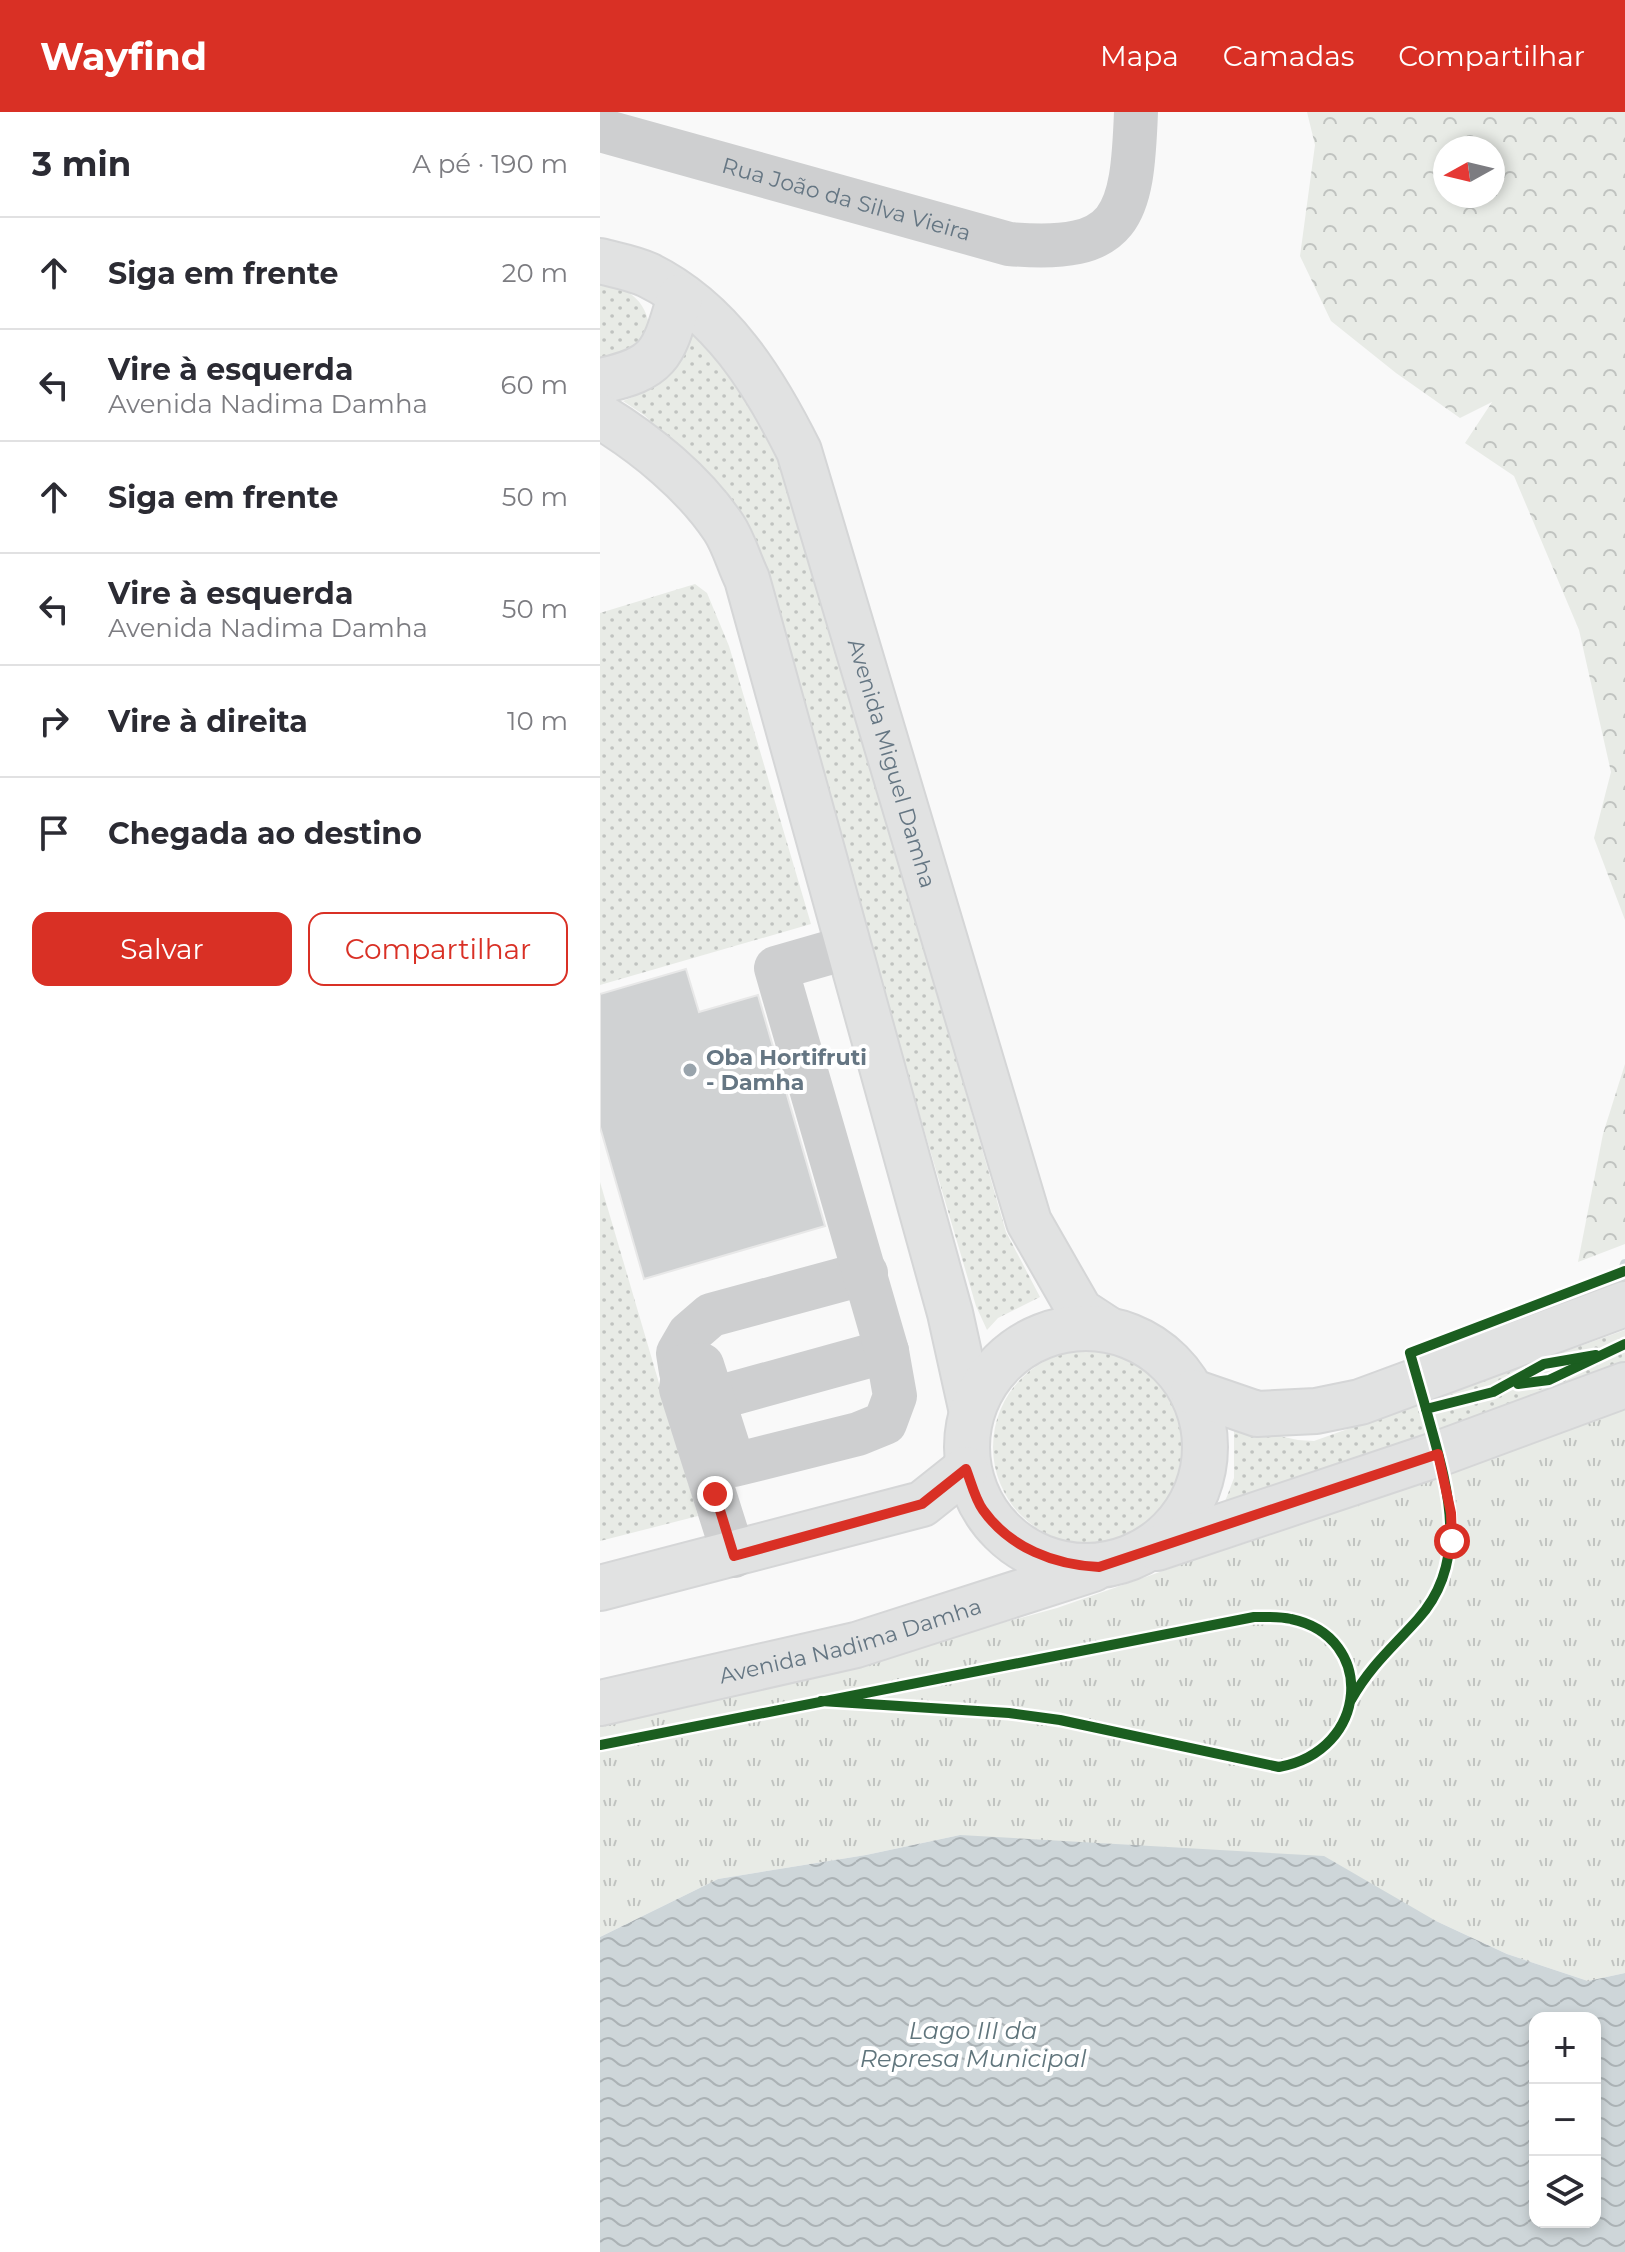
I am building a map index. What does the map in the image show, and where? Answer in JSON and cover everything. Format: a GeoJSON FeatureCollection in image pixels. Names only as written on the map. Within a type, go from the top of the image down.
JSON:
{"type":"FeatureCollection","features":[{"type":"Feature","properties":{"kind":"main road","name":"Avenida Miguel Damha"},"geometry":{"type":"LineString","coordinates":[[600,261],[647,274],[680,297],[738,349],[770,393],[799,451],[1029,1222],[1080,1311],[1106,1328]]}},
{"type":"Feature","properties":{"kind":"main road"},"geometry":{"type":"LineString","coordinates":[[600,381],[631,374],[651,365],[669,334],[680,297]]}},
{"type":"Feature","properties":{"kind":"main road"},"geometry":{"type":"LineString","coordinates":[[600,416],[627,432],[691,488],[725,529],[747,579],[950,1313],[971,1408],[966,1469],[981,1508],[1001,1530],[1045,1558],[1071,1566],[1099,1567],[1438,1454],[1625,1385]]}},
{"type":"Feature","properties":{"kind":"main road"},"geometry":{"type":"LineString","coordinates":[[1193,1392],[1257,1414],[1316,1411],[1360,1402],[1625,1304]]}},
{"type":"Feature","properties":{"kind":"main road"},"geometry":{"type":"LineString","coordinates":[[971,1408],[1012,1354],[1041,1336],[1073,1327],[1106,1328],[1132,1336],[1157,1350],[1193,1392],[1204,1443],[1200,1484],[1190,1510],[1173,1532],[1151,1550]]}},
{"type":"Feature","properties":{"kind":"main road"},"geometry":{"type":"LineString","coordinates":[[600,1588],[734,1556],[922,1504],[966,1469]]}},
{"type":"Feature","properties":{"kind":"main road","name":"Avenida Nadima Damha"},"geometry":{"type":"LineString","coordinates":[[600,1703],[856,1645],[1099,1567]]}},
{"type":"Feature","properties":{"kind":"street","name":"Rua João da Silva Vieira"},"geometry":{"type":"LineString","coordinates":[[618,126],[1009,244],[1056,248],[1097,238],[1125,207],[1135,158],[1136,112]]}},
{"type":"Feature","properties":{"kind":"street"},"geometry":{"type":"LineString","coordinates":[[849,947],[776,968],[866,1273],[887,1351],[895,1396],[885,1423],[858,1434],[752,1463],[734,1465],[709,1388],[678,1353],[689,1334],[711,1315],[866,1273]]}},
{"type":"Feature","properties":{"kind":"street"},"geometry":{"type":"LineString","coordinates":[[734,1556],[681,1389],[709,1388],[887,1351]]}},
{"type":"Feature","properties":{"kind":"green space"},"geometry":{"type":"Polygon","coordinates":[[[1307,112],[1625,112],[1625,920],[1594,838],[1611,772],[1579,630],[1514,476],[1465,443],[1492,402],[1460,418],[1396,373],[1331,321],[1300,256],[1315,145],[1307,112]]]}},
{"type":"Feature","properties":{"kind":"green space"},"geometry":{"type":"Polygon","coordinates":[[[600,282],[630,293],[636,299],[646,314],[651,336],[600,368],[600,282]]]}},
{"type":"Feature","properties":{"kind":"green space"},"geometry":{"type":"Polygon","coordinates":[[[693,333],[730,365],[769,426],[807,542],[1006,1232],[1040,1297],[998,1318],[987,1330],[976,1306],[780,641],[706,473],[644,415],[623,401],[647,390],[666,375],[681,357],[693,333]]]}},
{"type":"Feature","properties":{"kind":"green space"},"geometry":{"type":"Polygon","coordinates":[[[695,584],[707,593],[729,646],[811,924],[600,985],[600,613],[695,584]]]}},
{"type":"Feature","properties":{"kind":"green space"},"geometry":{"type":"Polygon","coordinates":[[[1625,1064],[1625,1244],[1578,1262],[1603,1134],[1625,1064]]]}},
{"type":"Feature","properties":{"kind":"green space"},"geometry":{"type":"Polygon","coordinates":[[[600,1182],[698,1516],[600,1541],[600,1182]]]}},
{"type":"Feature","properties":{"kind":"green space"},"geometry":{"type":"Polygon","coordinates":[[[1625,1330],[1625,1363],[1241,1504],[1224,1504],[1234,1478],[1234,1426],[1314,1441],[1625,1330]]]}},
{"type":"Feature","properties":{"kind":"green space"},"geometry":{"type":"Polygon","coordinates":[[[1090,1350],[1127,1357],[1159,1378],[1180,1410],[1187,1447],[1180,1484],[1159,1516],[1127,1537],[1090,1544],[1053,1537],[1021,1516],[1000,1484],[993,1447],[1000,1410],[1021,1378],[1053,1357],[1090,1350]]]}},
{"type":"Feature","properties":{"kind":"green space"},"geometry":{"type":"Polygon","coordinates":[[[1625,1409],[1625,1973],[1588,1981],[1507,1954],[1436,1921],[960,1835],[866,1855],[718,1879],[600,1937],[600,1720],[796,1679],[1057,1608],[1625,1409]]]}},
{"type":"Feature","properties":{"kind":"water","name":"Lago III da Represa Municipal"},"geometry":{"type":"Polygon","coordinates":[[[960,1835],[1324,1856],[1436,1921],[1507,1954],[1588,1981],[1625,1973],[1625,2252],[600,2252],[600,1937],[718,1879],[866,1855],[960,1835]]]}},
{"type":"Feature","properties":{"kind":"building","name":"Oba Hortifruti - Damha"},"geometry":{"type":"Polygon","coordinates":[[[686,969],[699,1012],[758,995],[825,1226],[644,1279],[600,1127],[600,994],[686,969]]]}},
{"type":"Feature","properties":{"kind":"waterway"},"geometry":{"type":"LineString","coordinates":[[1621,1277],[1625,1264]]}},
{"type":"Feature","properties":{"kind":"cycle path"},"geometry":{"type":"LineString","coordinates":[[1426,1409],[1410,1353],[1625,1271]]}},
{"type":"Feature","properties":{"kind":"cycle path"},"geometry":{"type":"LineString","coordinates":[[1518,1384],[1549,1380],[1625,1344]]}},
{"type":"Feature","properties":{"kind":"cycle path"},"geometry":{"type":"LineString","coordinates":[[1351,1700],[1374,1667],[1418,1619],[1435,1595],[1445,1570],[1450,1544],[1450,1517],[1426,1409],[1493,1392],[1544,1364],[1596,1355]]}},
{"type":"Feature","properties":{"kind":"cycle path"},"geometry":{"type":"LineString","coordinates":[[600,1745],[1254,1617],[1286,1618],[1319,1630],[1338,1647],[1349,1670],[1351,1694],[1345,1718],[1331,1740],[1309,1757],[1279,1767],[1060,1720],[1009,1713],[821,1701]]}},
{"type":"Feature","properties":{"kind":"place","name":"Oba Hortifruti - Damha"},"geometry":{"type":"Point","coordinates":[690,1070]}},
{"type":"Feature","properties":{"kind":"route"},"geometry":{"type":"LineString","coordinates":[[715,1494],[734,1556],[922,1504],[966,1469],[981,1508],[1001,1530],[1045,1558],[1071,1566],[1099,1567],[1438,1454],[1451,1513],[1452,1541]]}}]}
